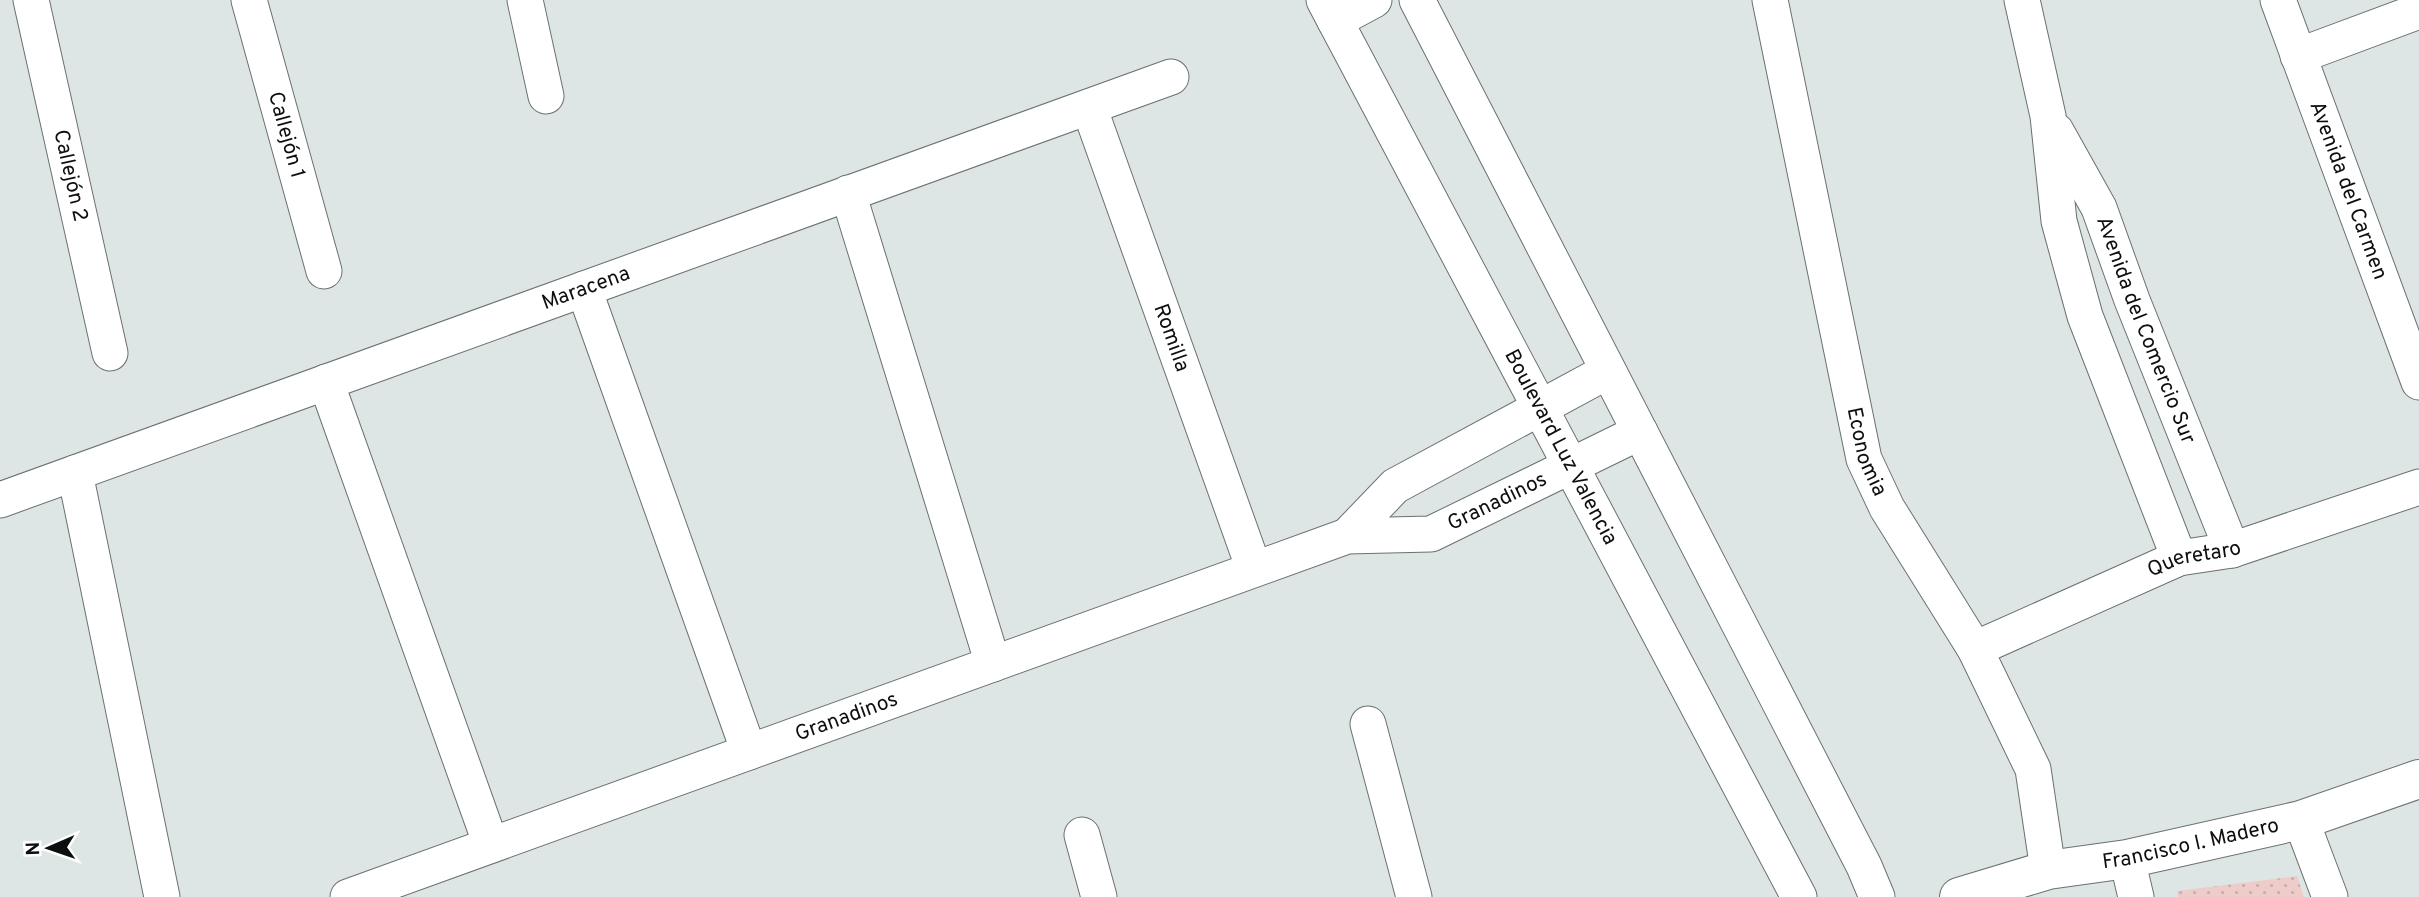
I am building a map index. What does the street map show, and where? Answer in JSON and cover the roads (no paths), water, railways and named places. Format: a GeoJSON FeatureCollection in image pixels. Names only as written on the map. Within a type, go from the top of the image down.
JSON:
{"type":"FeatureCollection","features":[{"type":"Feature","properties":{"kind":"street","name":"Callejón 2"},"geometry":{"type":"LineString","coordinates":[[32,0],[110,353]]}},
{"type":"Feature","properties":{"kind":"street","name":"Callejón 1"},"geometry":{"type":"LineString","coordinates":[[248,0],[324,271]]}},
{"type":"Feature","properties":{"kind":"street"},"geometry":{"type":"LineString","coordinates":[[525,0],[546,96]]}},
{"type":"Feature","properties":{"kind":"street"},"geometry":{"type":"LineString","coordinates":[[1329,11],[1374,0]]}},
{"type":"Feature","properties":{"kind":"street"},"geometry":{"type":"LineString","coordinates":[[1417,0],[1871,881]]}},
{"type":"Feature","properties":{"kind":"street","name":"Economia"},"geometry":{"type":"LineString","coordinates":[[1770,0],[1864,459],[1888,509],[1975,649],[2033,769],[2048,870]]}},
{"type":"Feature","properties":{"kind":"street","name":"Avenida del Comercio Sur"},"geometry":{"type":"LineString","coordinates":[[2022,0],[2048,116],[2059,221],[2085,316],[2179,558]]}},
{"type":"Feature","properties":{"kind":"street","name":"Avenida del Carmen"},"geometry":{"type":"LineString","coordinates":[[2278,0],[2419,382]]}},
{"type":"Feature","properties":{"kind":"street","name":"Boulevard Luz Valencia"},"geometry":{"type":"LineString","coordinates":[[1329,11],[1798,895]]}},
{"type":"Feature","properties":{"kind":"street"},"geometry":{"type":"LineString","coordinates":[[2298,56],[2419,11]]}},
{"type":"Feature","properties":{"kind":"street","name":"Maracena"},"geometry":{"type":"LineString","coordinates":[[0,500],[1171,77]]}},
{"type":"Feature","properties":{"kind":"street","name":"Romilla"},"geometry":{"type":"LineString","coordinates":[[1089,107],[1254,569]]}},
{"type":"Feature","properties":{"kind":"street","name":"Avenida del Comercio Sur"},"geometry":{"type":"LineString","coordinates":[[2048,116],[2099,208],[2136,311],[2232,550]]}},
{"type":"Feature","properties":{"kind":"street"},"geometry":{"type":"LineString","coordinates":[[848,194],[993,664]]}},
{"type":"Feature","properties":{"kind":"street"},"geometry":{"type":"LineString","coordinates":[[584,289],[749,752]]}},
{"type":"Feature","properties":{"kind":"street","name":"Granadinos"},"geometry":{"type":"LineString","coordinates":[[1347,536],[1395,486],[1608,370]]}},
{"type":"Feature","properties":{"kind":"street"},"geometry":{"type":"LineString","coordinates":[[326,382],[491,845]]}},
{"type":"Feature","properties":{"kind":"street","name":"Granadinos"},"geometry":{"type":"LineString","coordinates":[[348,897],[1347,536],[1431,534],[1640,432]]}},
{"type":"Feature","properties":{"kind":"street"},"geometry":{"type":"LineString","coordinates":[[75,472],[162,897]]}},
{"type":"Feature","properties":{"kind":"street","name":"Queretaro"},"geometry":{"type":"LineString","coordinates":[[1975,649],[2179,558],[2232,550],[2419,487]]}},
{"type":"Feature","properties":{"kind":"street"},"geometry":{"type":"LineString","coordinates":[[1368,724],[1414,897]]}},
{"type":"Feature","properties":{"kind":"street","name":"Francisco I. Madero"},"geometry":{"type":"LineString","coordinates":[[1959,897],[2048,870],[2127,859],[2301,820],[2419,779]]}},
{"type":"Feature","properties":{"kind":"street"},"geometry":{"type":"LineString","coordinates":[[2301,820],[2330,897]]}},
{"type":"Feature","properties":{"kind":"street"},"geometry":{"type":"LineString","coordinates":[[1082,835],[1099,897]]}},
{"type":"Feature","properties":{"kind":"street"},"geometry":{"type":"LineString","coordinates":[[2127,859],[2136,897]]}}]}
